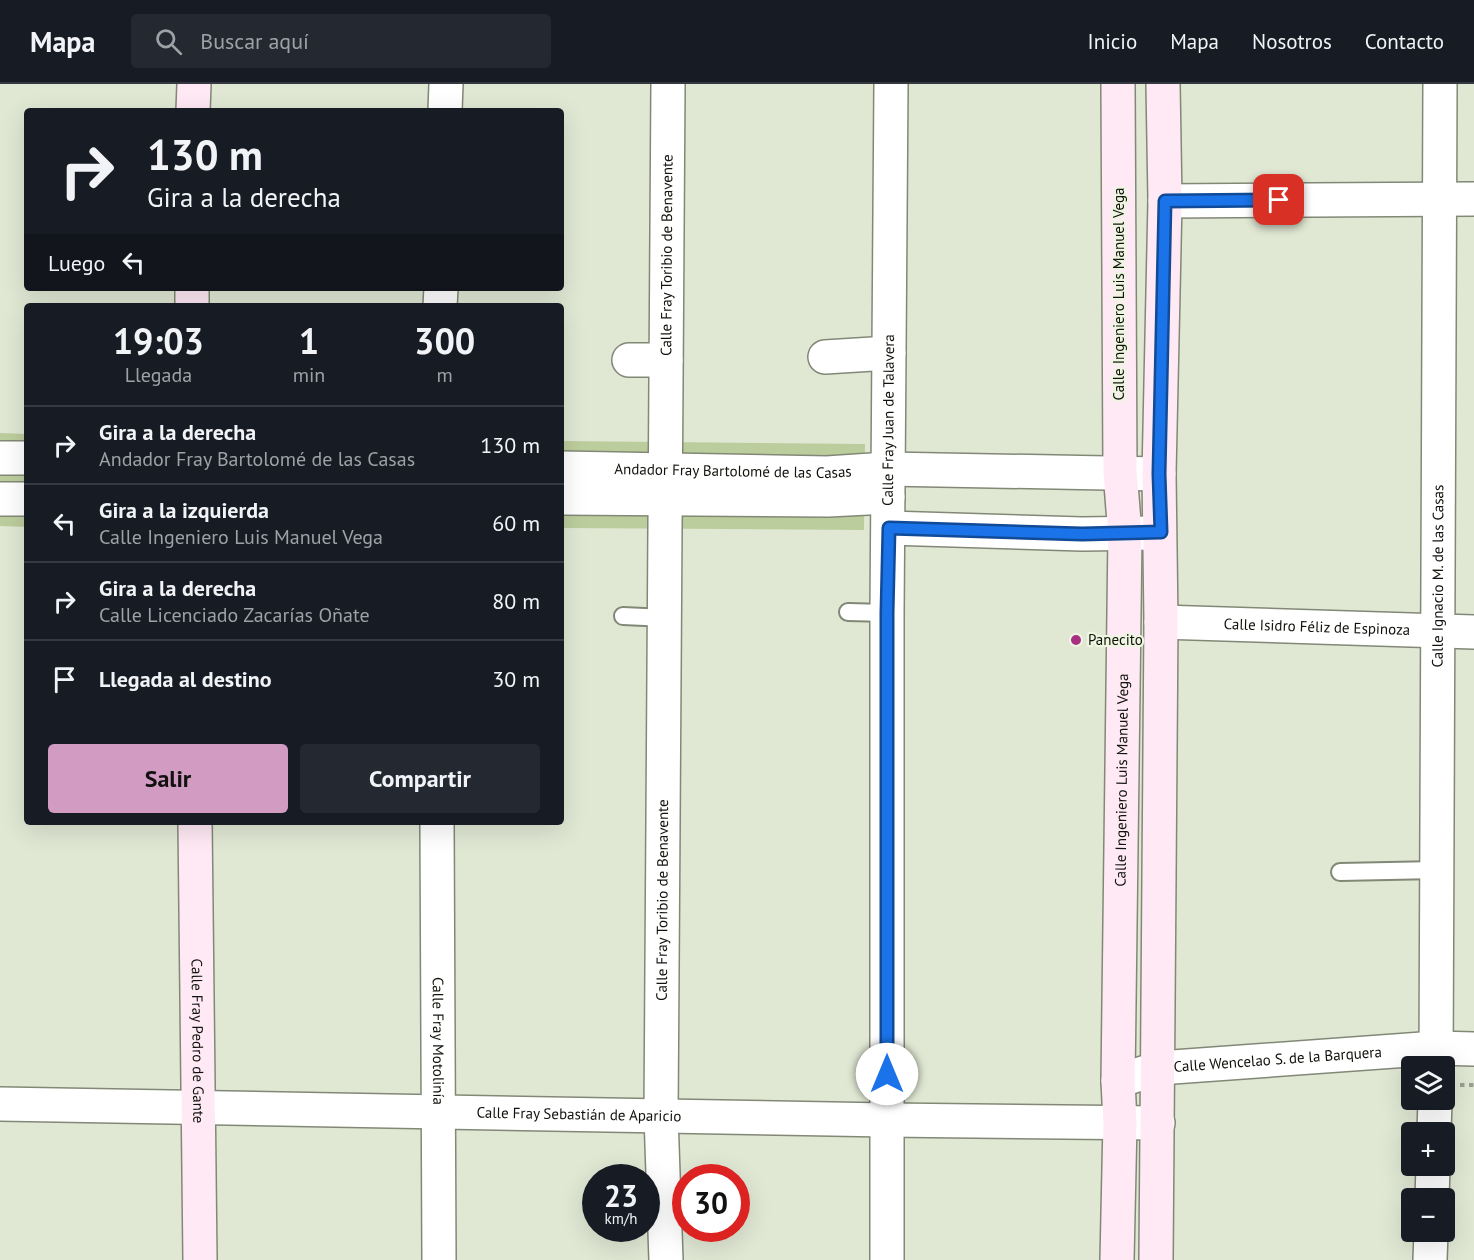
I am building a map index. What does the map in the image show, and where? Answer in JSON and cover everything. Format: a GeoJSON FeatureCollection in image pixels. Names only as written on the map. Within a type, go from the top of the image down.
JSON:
{"type":"FeatureCollection","features":[{"type":"Feature","properties":{"kind":"main road"},"geometry":{"type":"LineString","coordinates":[[194,84],[194,108]]}},
{"type":"Feature","properties":{"kind":"main road","name":"Calle Ingeniero Luis Manuel Vega"},"geometry":{"type":"LineString","coordinates":[[1117,1260],[1125,534],[1120,472],[1118,84]]}},
{"type":"Feature","properties":{"kind":"main road"},"geometry":{"type":"LineString","coordinates":[[1156,1260],[1161,622],[1159,474],[1165,201],[1163,84]]}},
{"type":"Feature","properties":{"kind":"main road","name":"Calle Fray Pedro de Gante"},"geometry":{"type":"LineString","coordinates":[[195,825],[200,1260]]}},
{"type":"Feature","properties":{"kind":"street"},"geometry":{"type":"LineString","coordinates":[[445,108],[446,84]]}},
{"type":"Feature","properties":{"kind":"street","name":"Calle Fray Toribio de Benavente"},"geometry":{"type":"LineString","coordinates":[[666,1260],[661,1116],[668,84]]}},
{"type":"Feature","properties":{"kind":"street","name":"Calle Fray Juan de Talavera"},"geometry":{"type":"LineString","coordinates":[[887,1260],[887,613],[891,84]]}},
{"type":"Feature","properties":{"kind":"street","name":"Calle Ignacio M. de las Casas"},"geometry":{"type":"LineString","coordinates":[[1436,1056],[1440,84]]}},
{"type":"Feature","properties":{"kind":"street"},"geometry":{"type":"LineString","coordinates":[[1165,201],[1474,199]]}},
{"type":"Feature","properties":{"kind":"street"},"geometry":{"type":"LineString","coordinates":[[825,357],[889,353]]}},
{"type":"Feature","properties":{"kind":"street"},"geometry":{"type":"LineString","coordinates":[[629,360],[666,360]]}},
{"type":"Feature","properties":{"kind":"street"},"geometry":{"type":"LineString","coordinates":[[0,458],[24,458]]}},
{"type":"Feature","properties":{"kind":"street","name":"Andador Fray Bartolomé de las Casas"},"geometry":{"type":"LineString","coordinates":[[564,468],[666,484]]}},
{"type":"Feature","properties":{"kind":"street","name":"Andador Fray Bartolomé de las Casas"},"geometry":{"type":"LineString","coordinates":[[888,498],[1120,472],[1159,474]]}},
{"type":"Feature","properties":{"kind":"street","name":"Andador Fray Bartolomé de las Casas"},"geometry":{"type":"LineString","coordinates":[[564,498],[666,484],[827,473],[888,498],[1125,534],[1161,532]]}},
{"type":"Feature","properties":{"kind":"street"},"geometry":{"type":"LineString","coordinates":[[0,499],[24,499]]}},
{"type":"Feature","properties":{"kind":"street","name":"Calle Isidro Féliz de Espinoza"},"geometry":{"type":"LineString","coordinates":[[1161,622],[1474,632]]}},
{"type":"Feature","properties":{"kind":"street","name":"Calle Fray Motolinía"},"geometry":{"type":"LineString","coordinates":[[436,825],[439,1260]]}},
{"type":"Feature","properties":{"kind":"street","name":"Calle Wencelao S. de la Barquera"},"geometry":{"type":"LineString","coordinates":[[1441,1056],[1474,1049]]}},
{"type":"Feature","properties":{"kind":"street","name":"Calle Wencelao S. de la Barquera"},"geometry":{"type":"LineString","coordinates":[[1118,1081],[1159,1068],[1401,1058]]}},
{"type":"Feature","properties":{"kind":"street","name":"Calle Fray Sebastián de Aparicio"},"geometry":{"type":"LineString","coordinates":[[0,1104],[1158,1123]]}},
{"type":"Feature","properties":{"kind":"street"},"geometry":{"type":"LineString","coordinates":[[1430,1260],[1431,1242]]}},
{"type":"Feature","properties":{"kind":"lane"},"geometry":{"type":"LineString","coordinates":[[848,612],[887,613]]}},
{"type":"Feature","properties":{"kind":"lane"},"geometry":{"type":"LineString","coordinates":[[623,616],[666,618]]}},
{"type":"Feature","properties":{"kind":"lane"},"geometry":{"type":"LineString","coordinates":[[1340,872],[1437,870]]}},
{"type":"Feature","properties":{"kind":"green space"},"geometry":{"type":"Polygon","coordinates":[[[0,433],[24,434],[24,527],[0,526],[0,433]]]}},
{"type":"Feature","properties":{"kind":"green space"},"geometry":{"type":"Polygon","coordinates":[[[564,441],[865,444],[864,530],[564,528],[564,441]]]}},
{"type":"Feature","properties":{"kind":"place","name":"Panecito"},"geometry":{"type":"Point","coordinates":[1076,640]}},
{"type":"Feature","properties":{"kind":"route"},"geometry":{"type":"LineString","coordinates":[[887,1074],[889,528],[1082,534],[1161,532],[1159,474],[1165,201],[1279,200]]}}]}
